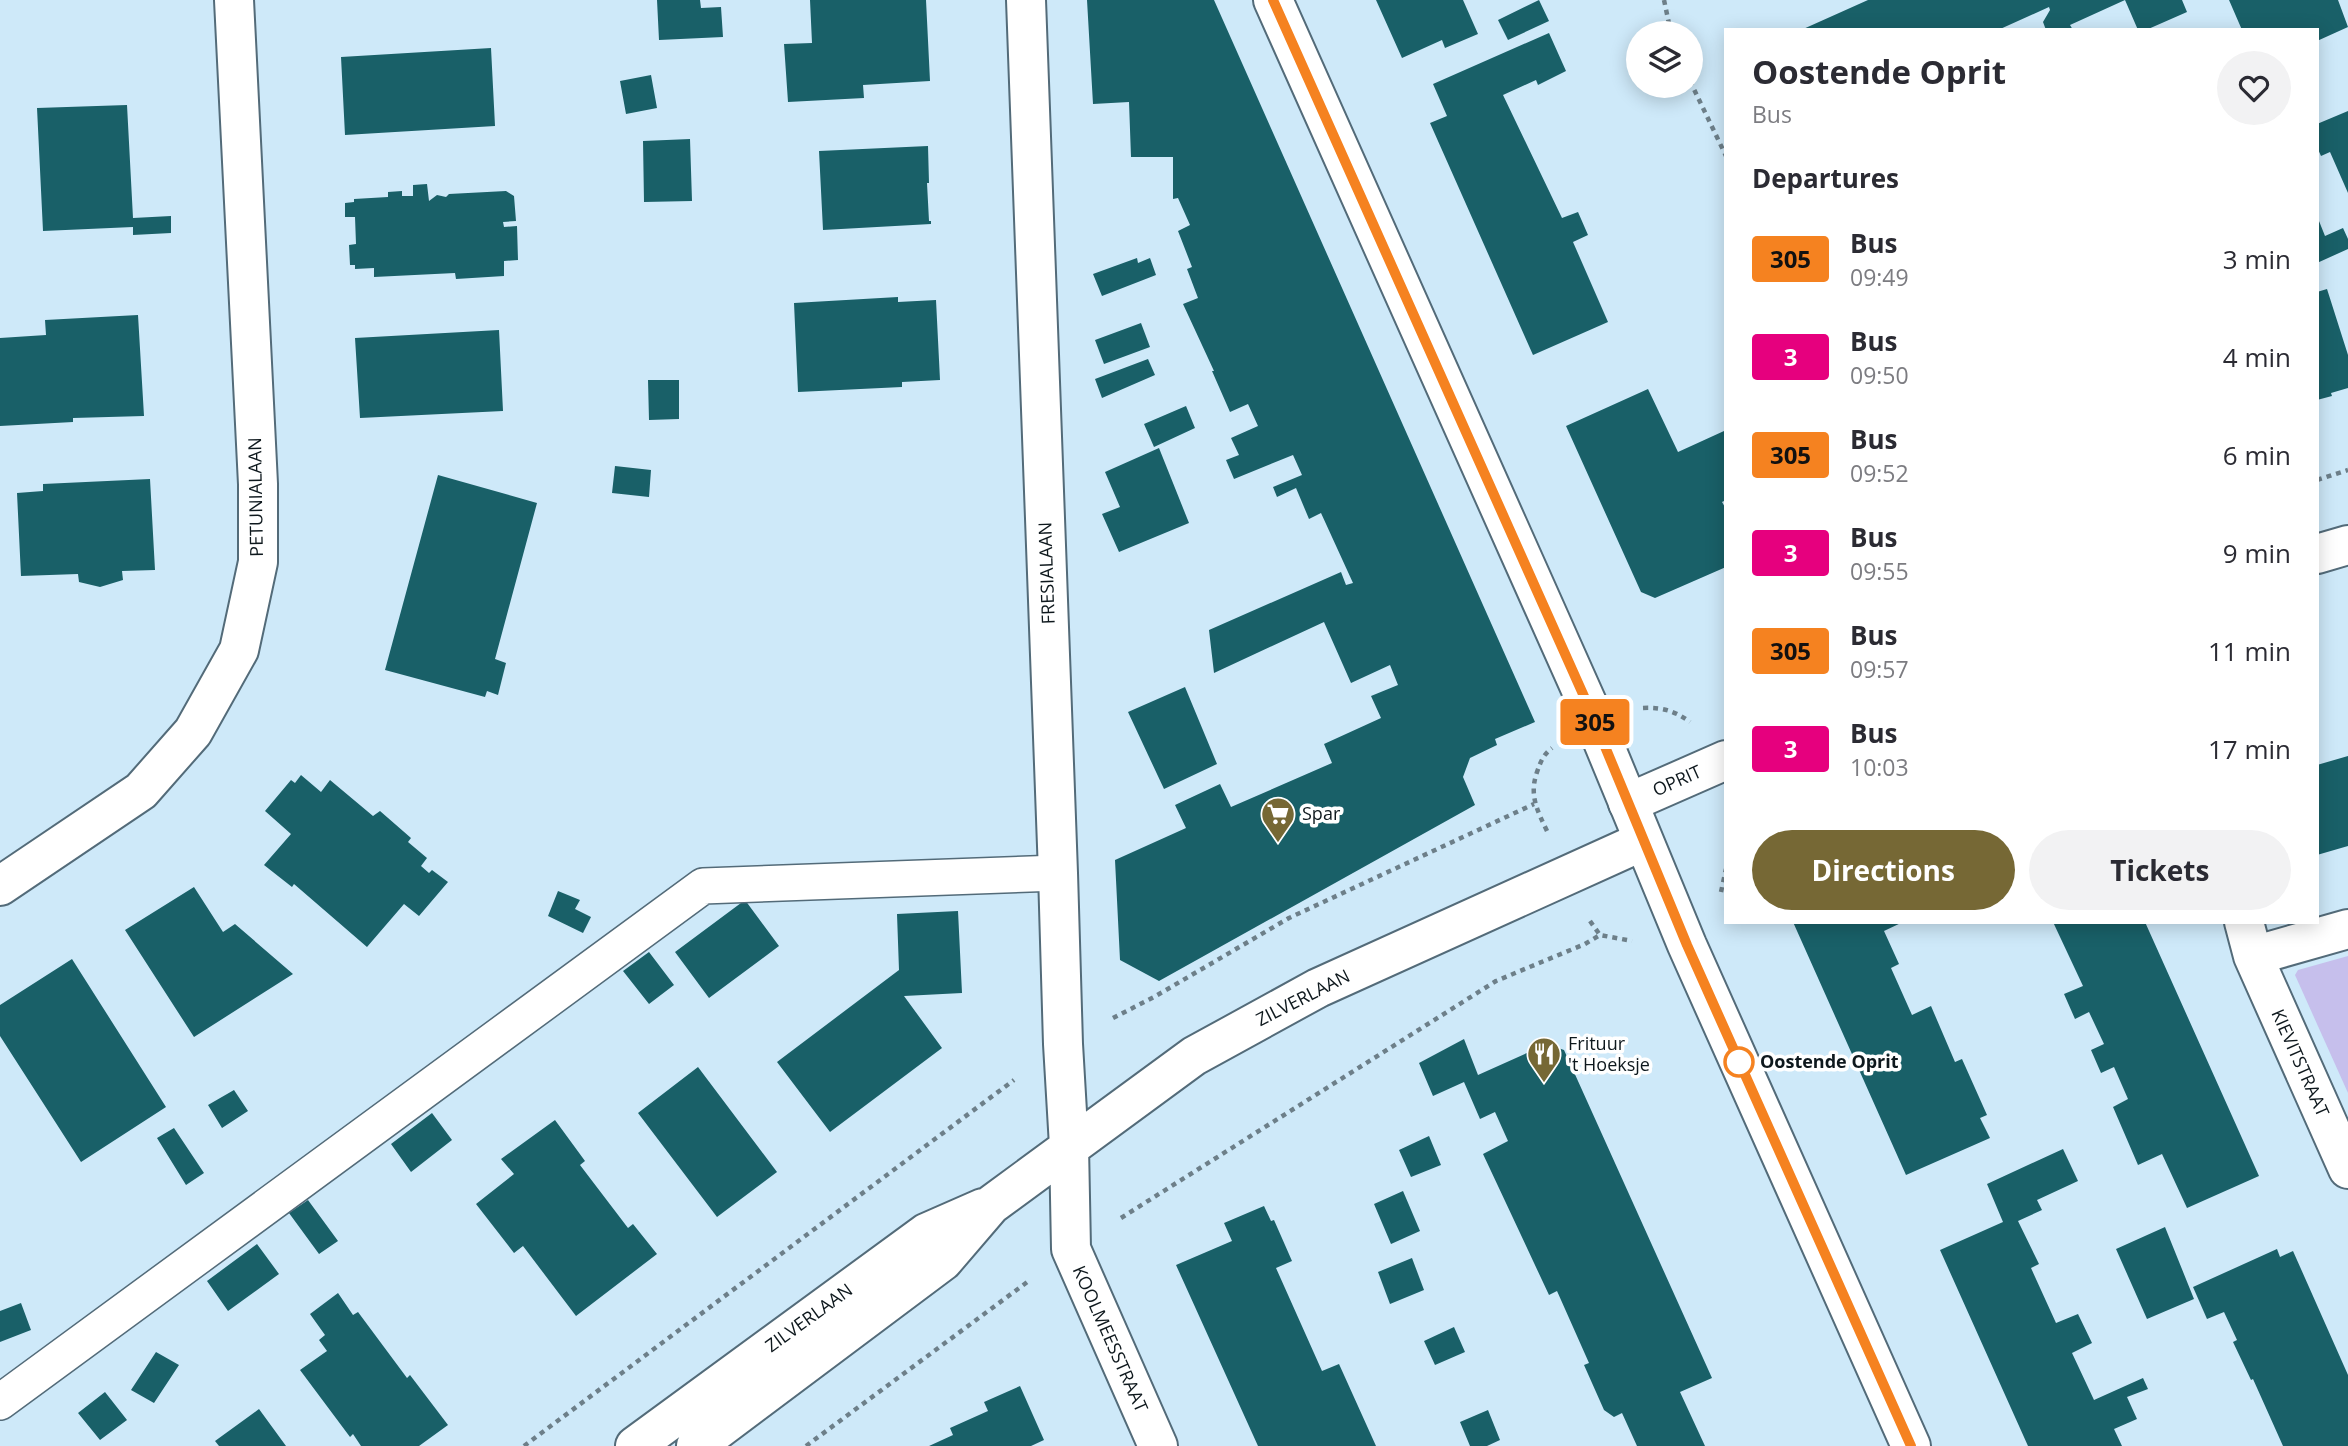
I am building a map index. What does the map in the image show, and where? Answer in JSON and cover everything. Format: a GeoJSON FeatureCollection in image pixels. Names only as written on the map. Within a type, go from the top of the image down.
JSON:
{"type":"FeatureCollection","features":[{"type":"Feature","properties":{"kind":"street","name":"PETUNIALAAN"},"geometry":{"type":"LineString","coordinates":[[0,886],[141,791],[193,732],[239,650],[258,562],[258,484],[234,0]]}},
{"type":"Feature","properties":{"kind":"street","name":"FRESIALAAN"},"geometry":{"type":"LineString","coordinates":[[1026,0],[1063,1044],[1069,1146]]}},
{"type":"Feature","properties":{"kind":"street"},"geometry":{"type":"LineString","coordinates":[[1273,0],[1587,703],[1687,945],[1910,1446]]}},
{"type":"Feature","properties":{"kind":"street"},"geometry":{"type":"LineString","coordinates":[[2319,553],[2348,545]]}},
{"type":"Feature","properties":{"kind":"street","name":"OPRIT"},"geometry":{"type":"LineString","coordinates":[[1628,803],[1724,761]]}},
{"type":"Feature","properties":{"kind":"street","name":"ZILVERLAAN"},"geometry":{"type":"LineString","coordinates":[[696,1446],[943,1261],[991,1205],[1194,1056],[1306,995],[1643,841]]}},
{"type":"Feature","properties":{"kind":"street","name":"KIEVITSTRAAT"},"geometry":{"type":"LineString","coordinates":[[2348,929],[2248,939],[2348,1169]]}},
{"type":"Feature","properties":{"kind":"street","name":"KOOLMEESSTRAAT"},"geometry":{"type":"LineString","coordinates":[[1069,1146],[1071,1249],[1158,1446]]}},
{"type":"Feature","properties":{"kind":"street","name":"ZILVERLAAN"},"geometry":{"type":"LineString","coordinates":[[635,1446],[926,1233],[991,1205]]}},
{"type":"Feature","properties":{"kind":"lane"},"geometry":{"type":"LineString","coordinates":[[0,1402],[702,886],[1058,873]]}},
{"type":"Feature","properties":{"kind":"path"},"geometry":{"type":"LineString","coordinates":[[1664,0],[1668,21]]}},
{"type":"Feature","properties":{"kind":"path"},"geometry":{"type":"LineString","coordinates":[[1698,98],[1724,152]]}},
{"type":"Feature","properties":{"kind":"path"},"geometry":{"type":"LineString","coordinates":[[2319,479],[2348,470]]}},
{"type":"Feature","properties":{"kind":"path"},"geometry":{"type":"LineString","coordinates":[[524,1446],[1063,1044],[1154,997],[1289,918],[1534,804]]}},
{"type":"Feature","properties":{"kind":"path"},"geometry":{"type":"LineString","coordinates":[[806,1446],[1071,1249],[1496,981],[1585,944],[1600,935]]}},
{"type":"Feature","properties":{"kind":"shaded area"},"geometry":{"type":"Polygon","coordinates":[[[2348,956],[2348,1093],[2295,975],[2298,970],[2348,956]]]}},
{"type":"Feature","properties":{"kind":"building"},"geometry":{"type":"Polygon","coordinates":[[[657,0],[700,0],[701,8],[721,7],[723,37],[659,40],[657,0]]]}},
{"type":"Feature","properties":{"kind":"building"},"geometry":{"type":"Polygon","coordinates":[[[810,0],[926,0],[930,81],[863,85],[864,98],[788,102],[784,44],[812,43],[810,0]]]}},
{"type":"Feature","properties":{"kind":"building"},"geometry":{"type":"Polygon","coordinates":[[[1087,0],[1214,0],[1535,722],[1495,739],[1497,745],[1470,758],[1463,777],[1475,805],[1159,981],[1120,960],[1115,860],[1186,828],[1175,805],[1220,784],[1231,807],[1332,763],[1324,744],[1381,718],[1371,696],[1398,685],[1390,665],[1351,683],[1324,622],[1214,673],[1209,630],[1341,572],[1346,585],[1353,583],[1321,513],[1309,519],[1296,488],[1277,497],[1273,487],[1302,475],[1293,455],[1234,479],[1226,460],[1239,455],[1231,438],[1258,426],[1248,404],[1230,412],[1183,304],[1198,298],[1187,269],[1192,267],[1178,231],[1190,225],[1178,198],[1173,199],[1173,157],[1131,157],[1129,102],[1093,104],[1087,0]]]}},
{"type":"Feature","properties":{"kind":"building"},"geometry":{"type":"Polygon","coordinates":[[[1376,0],[1463,0],[1478,34],[1445,48],[1442,40],[1402,58],[1376,0]]]}},
{"type":"Feature","properties":{"kind":"building"},"geometry":{"type":"Polygon","coordinates":[[[1539,0],[1549,21],[1508,40],[1498,20],[1539,0]]]}},
{"type":"Feature","properties":{"kind":"building"},"geometry":{"type":"Polygon","coordinates":[[[1868,0],[2125,0],[2070,25],[2072,28],[2045,28],[2043,22],[2049,7],[2002,28],[1805,28],[1868,0]]]}},
{"type":"Feature","properties":{"kind":"building"},"geometry":{"type":"Polygon","coordinates":[[[2125,0],[2182,0],[2187,12],[2151,28],[2137,28],[2125,0]]]}},
{"type":"Feature","properties":{"kind":"building"},"geometry":{"type":"Polygon","coordinates":[[[2229,0],[2338,0],[2348,27],[2319,40],[2319,28],[2241,28],[2229,0]]]}},
{"type":"Feature","properties":{"kind":"building"},"geometry":{"type":"Polygon","coordinates":[[[1549,33],[1566,71],[1538,85],[1536,80],[1503,95],[1562,218],[1578,212],[1588,235],[1573,242],[1608,322],[1533,355],[1430,123],[1447,116],[1433,84],[1549,33]]]}},
{"type":"Feature","properties":{"kind":"building"},"geometry":{"type":"Polygon","coordinates":[[[491,48],[495,126],[345,135],[341,57],[491,48]]]}},
{"type":"Feature","properties":{"kind":"building"},"geometry":{"type":"Polygon","coordinates":[[[651,75],[657,108],[626,114],[620,81],[651,75]]]}},
{"type":"Feature","properties":{"kind":"building"},"geometry":{"type":"Polygon","coordinates":[[[127,105],[133,218],[171,216],[171,233],[133,235],[133,227],[43,231],[37,108],[127,105]]]}},
{"type":"Feature","properties":{"kind":"building"},"geometry":{"type":"Polygon","coordinates":[[[2348,111],[2348,193],[2330,152],[2321,156],[2319,152],[2319,123],[2348,111]]]}},
{"type":"Feature","properties":{"kind":"building"},"geometry":{"type":"Polygon","coordinates":[[[690,139],[692,201],[644,202],[643,141],[690,139]]]}},
{"type":"Feature","properties":{"kind":"building"},"geometry":{"type":"Polygon","coordinates":[[[928,146],[927,183],[931,224],[823,230],[819,151],[928,146]]]}},
{"type":"Feature","properties":{"kind":"building"},"geometry":{"type":"Polygon","coordinates":[[[427,184],[429,201],[437,195],[446,197],[449,194],[506,191],[514,196],[516,221],[503,222],[504,227],[517,226],[518,260],[504,261],[504,276],[456,279],[455,273],[374,277],[374,268],[355,269],[355,265],[350,265],[349,245],[356,244],[355,217],[345,217],[345,203],[354,202],[354,199],[388,197],[388,192],[402,191],[402,196],[413,196],[413,185],[427,184]]]}},
{"type":"Feature","properties":{"kind":"building"},"geometry":{"type":"Polygon","coordinates":[[[2319,221],[2325,236],[2343,228],[2348,239],[2348,249],[2319,262],[2319,221]]]}},
{"type":"Feature","properties":{"kind":"building"},"geometry":{"type":"Polygon","coordinates":[[[1137,258],[1138,263],[1150,258],[1156,275],[1102,296],[1093,274],[1137,258]]]}},
{"type":"Feature","properties":{"kind":"building"},"geometry":{"type":"Polygon","coordinates":[[[2327,289],[2348,355],[2348,388],[2319,399],[2319,291],[2327,289]]]}},
{"type":"Feature","properties":{"kind":"building"},"geometry":{"type":"Polygon","coordinates":[[[898,297],[898,302],[936,300],[940,380],[902,382],[902,387],[798,392],[794,303],[898,297]]]}},
{"type":"Feature","properties":{"kind":"building"},"geometry":{"type":"Polygon","coordinates":[[[138,315],[144,416],[73,418],[73,422],[0,426],[0,338],[46,335],[45,320],[138,315]]]}},
{"type":"Feature","properties":{"kind":"building"},"geometry":{"type":"Polygon","coordinates":[[[1141,323],[1150,347],[1104,364],[1095,340],[1141,323]]]}},
{"type":"Feature","properties":{"kind":"building"},"geometry":{"type":"Polygon","coordinates":[[[499,330],[503,411],[360,418],[355,338],[499,330]]]}},
{"type":"Feature","properties":{"kind":"building"},"geometry":{"type":"Polygon","coordinates":[[[1148,359],[1155,375],[1102,398],[1095,379],[1148,359]]]}},
{"type":"Feature","properties":{"kind":"building"},"geometry":{"type":"Polygon","coordinates":[[[648,380],[679,380],[679,419],[649,420],[648,380]]]}},
{"type":"Feature","properties":{"kind":"building"},"geometry":{"type":"Polygon","coordinates":[[[1648,389],[1678,452],[1724,431],[1724,568],[1655,598],[1641,592],[1566,426],[1648,389]]]}},
{"type":"Feature","properties":{"kind":"building"},"geometry":{"type":"Polygon","coordinates":[[[1186,406],[1195,428],[1154,447],[1144,424],[1186,406]]]}},
{"type":"Feature","properties":{"kind":"building"},"geometry":{"type":"Polygon","coordinates":[[[1159,448],[1189,523],[1119,552],[1102,514],[1120,507],[1105,472],[1159,448]]]}},
{"type":"Feature","properties":{"kind":"building"},"geometry":{"type":"Polygon","coordinates":[[[615,466],[651,470],[649,497],[612,493],[615,466]]]}},
{"type":"Feature","properties":{"kind":"building"},"geometry":{"type":"Polygon","coordinates":[[[438,475],[537,503],[495,659],[506,663],[498,695],[487,691],[485,697],[385,670],[438,475]]]}},
{"type":"Feature","properties":{"kind":"building"},"geometry":{"type":"Polygon","coordinates":[[[150,479],[155,570],[122,571],[123,580],[100,587],[79,582],[78,574],[21,576],[17,493],[43,491],[43,484],[150,479]]]}},
{"type":"Feature","properties":{"kind":"building"},"geometry":{"type":"Polygon","coordinates":[[[1185,687],[1217,764],[1164,789],[1128,712],[1185,687]]]}},
{"type":"Feature","properties":{"kind":"building"},"geometry":{"type":"Polygon","coordinates":[[[2348,756],[2348,846],[2319,854],[2319,764],[2348,756]]]}},
{"type":"Feature","properties":{"kind":"building"},"geometry":{"type":"Polygon","coordinates":[[[301,775],[321,792],[330,780],[373,816],[380,811],[411,838],[408,842],[427,858],[421,866],[429,873],[432,870],[448,882],[419,916],[404,904],[367,947],[294,884],[292,887],[264,865],[291,834],[265,811],[291,780],[295,783],[301,775]]]}},
{"type":"Feature","properties":{"kind":"building"},"geometry":{"type":"Polygon","coordinates":[[[194,887],[223,932],[235,924],[293,974],[194,1037],[125,930],[194,887]]]}},
{"type":"Feature","properties":{"kind":"building"},"geometry":{"type":"Polygon","coordinates":[[[558,891],[580,900],[575,909],[591,917],[583,933],[548,916],[558,891]]]}},
{"type":"Feature","properties":{"kind":"building"},"geometry":{"type":"Polygon","coordinates":[[[745,900],[779,946],[709,998],[675,952],[745,900]]]}},
{"type":"Feature","properties":{"kind":"building"},"geometry":{"type":"Polygon","coordinates":[[[958,911],[962,993],[904,996],[942,1048],[830,1132],[777,1062],[899,970],[897,914],[958,911]]]}},
{"type":"Feature","properties":{"kind":"building"},"geometry":{"type":"Polygon","coordinates":[[[1794,924],[1899,924],[1884,931],[1899,964],[1891,968],[1912,1015],[1931,1006],[1955,1062],[1962,1059],[1987,1115],[1980,1118],[1990,1138],[1906,1175],[1794,924]]]}},
{"type":"Feature","properties":{"kind":"building"},"geometry":{"type":"Polygon","coordinates":[[[2054,924],[2146,924],[2259,1176],[2187,1208],[2162,1154],[2138,1165],[2113,1107],[2128,1099],[2114,1067],[2101,1073],[2091,1050],[2104,1044],[2089,1012],[2075,1019],[2064,994],[2083,986],[2054,924]]]}},
{"type":"Feature","properties":{"kind":"building"},"geometry":{"type":"Polygon","coordinates":[[[649,952],[674,985],[649,1004],[623,971],[649,952]]]}},
{"type":"Feature","properties":{"kind":"building"},"geometry":{"type":"Polygon","coordinates":[[[72,959],[166,1107],[81,1162],[0,1036],[0,1005],[72,959]]]}},
{"type":"Feature","properties":{"kind":"building"},"geometry":{"type":"Polygon","coordinates":[[[1464,1039],[1478,1075],[1547,1044],[1564,1050],[1712,1378],[1680,1392],[1705,1446],[1637,1446],[1622,1413],[1614,1417],[1604,1410],[1584,1365],[1589,1363],[1557,1291],[1549,1295],[1483,1154],[1508,1141],[1495,1112],[1480,1119],[1464,1082],[1433,1096],[1419,1063],[1464,1039]]]}},
{"type":"Feature","properties":{"kind":"building"},"geometry":{"type":"Polygon","coordinates":[[[698,1067],[777,1172],[717,1217],[638,1113],[698,1067]]]}},
{"type":"Feature","properties":{"kind":"building"},"geometry":{"type":"Polygon","coordinates":[[[234,1090],[248,1111],[222,1128],[208,1105],[234,1090]]]}},
{"type":"Feature","properties":{"kind":"building"},"geometry":{"type":"Polygon","coordinates":[[[432,1113],[452,1140],[411,1172],[391,1144],[432,1113]]]}},
{"type":"Feature","properties":{"kind":"building"},"geometry":{"type":"Polygon","coordinates":[[[555,1120],[585,1161],[580,1165],[628,1228],[633,1224],[657,1254],[576,1316],[523,1246],[514,1253],[476,1204],[514,1174],[501,1159],[555,1120]]]}},
{"type":"Feature","properties":{"kind":"building"},"geometry":{"type":"Polygon","coordinates":[[[174,1128],[204,1173],[186,1185],[157,1138],[174,1128]]]}},
{"type":"Feature","properties":{"kind":"building"},"geometry":{"type":"Polygon","coordinates":[[[1429,1136],[1441,1165],[1411,1177],[1399,1150],[1429,1136]]]}},
{"type":"Feature","properties":{"kind":"building"},"geometry":{"type":"Polygon","coordinates":[[[2063,1149],[2078,1181],[2037,1200],[2042,1210],[2018,1221],[2039,1264],[2031,1268],[2056,1323],[2078,1314],[2092,1343],[2072,1353],[2094,1400],[2143,1378],[2148,1389],[2127,1397],[2137,1419],[2114,1429],[2122,1446],[2028,1446],[1940,1250],[2003,1222],[1987,1184],[2063,1149]]]}},
{"type":"Feature","properties":{"kind":"building"},"geometry":{"type":"Polygon","coordinates":[[[1403,1191],[1420,1231],[1391,1244],[1374,1204],[1403,1191]]]}},
{"type":"Feature","properties":{"kind":"building"},"geometry":{"type":"Polygon","coordinates":[[[308,1200],[338,1241],[319,1254],[289,1213],[308,1200]]]}},
{"type":"Feature","properties":{"kind":"building"},"geometry":{"type":"Polygon","coordinates":[[[1264,1206],[1271,1221],[1274,1220],[1292,1261],[1276,1268],[1322,1371],[1339,1364],[1376,1446],[1258,1446],[1176,1265],[1232,1241],[1224,1223],[1264,1206]]]}},
{"type":"Feature","properties":{"kind":"building"},"geometry":{"type":"Polygon","coordinates":[[[2165,1227],[2194,1299],[2147,1319],[2116,1249],[2165,1227]]]}},
{"type":"Feature","properties":{"kind":"building"},"geometry":{"type":"Polygon","coordinates":[[[257,1244],[279,1274],[228,1311],[207,1281],[257,1244]]]}},
{"type":"Feature","properties":{"kind":"building"},"geometry":{"type":"Polygon","coordinates":[[[2277,1249],[2280,1257],[2293,1251],[2348,1375],[2348,1446],[2283,1446],[2233,1342],[2237,1340],[2224,1312],[2207,1319],[2193,1287],[2277,1249]]]}},
{"type":"Feature","properties":{"kind":"building"},"geometry":{"type":"Polygon","coordinates":[[[1412,1258],[1424,1290],[1390,1304],[1378,1272],[1412,1258]]]}},
{"type":"Feature","properties":{"kind":"building"},"geometry":{"type":"Polygon","coordinates":[[[338,1293],[353,1315],[358,1312],[407,1378],[410,1375],[448,1425],[419,1446],[361,1446],[353,1434],[350,1437],[300,1370],[327,1351],[319,1340],[325,1335],[310,1314],[338,1293]]]}},
{"type":"Feature","properties":{"kind":"building"},"geometry":{"type":"Polygon","coordinates":[[[21,1303],[31,1330],[0,1342],[0,1311],[21,1303]]]}},
{"type":"Feature","properties":{"kind":"building"},"geometry":{"type":"Polygon","coordinates":[[[1454,1327],[1465,1352],[1435,1365],[1424,1341],[1454,1327]]]}},
{"type":"Feature","properties":{"kind":"building"},"geometry":{"type":"Polygon","coordinates":[[[156,1352],[179,1365],[154,1403],[131,1390],[156,1352]]]}},
{"type":"Feature","properties":{"kind":"building"},"geometry":{"type":"Polygon","coordinates":[[[1020,1386],[1044,1440],[1031,1446],[929,1446],[953,1435],[950,1428],[988,1411],[984,1402],[1020,1386]]]}},
{"type":"Feature","properties":{"kind":"building"},"geometry":{"type":"Polygon","coordinates":[[[105,1392],[127,1420],[100,1440],[78,1413],[105,1392]]]}},
{"type":"Feature","properties":{"kind":"building"},"geometry":{"type":"Polygon","coordinates":[[[259,1409],[286,1446],[219,1446],[215,1441],[259,1409]]]}},
{"type":"Feature","properties":{"kind":"building"},"geometry":{"type":"Polygon","coordinates":[[[1488,1410],[1500,1440],[1487,1446],[1470,1446],[1460,1422],[1488,1410]]]}},
{"type":"Feature","properties":{"kind":"bus line","name":"305"},"geometry":{"type":"LineString","coordinates":[[1273,0],[1587,703],[1687,945],[1911,1446]]}},
{"type":"Feature","properties":{"kind":"place","name":"Spar"},"geometry":{"type":"Point","coordinates":[1278,844]}},
{"type":"Feature","properties":{"kind":"place","name":"Oostende Oprit"},"geometry":{"type":"Point","coordinates":[1739,1062]}},
{"type":"Feature","properties":{"kind":"place","name":"Frituur 't Hoeksje"},"geometry":{"type":"Point","coordinates":[1544,1084]}}]}
